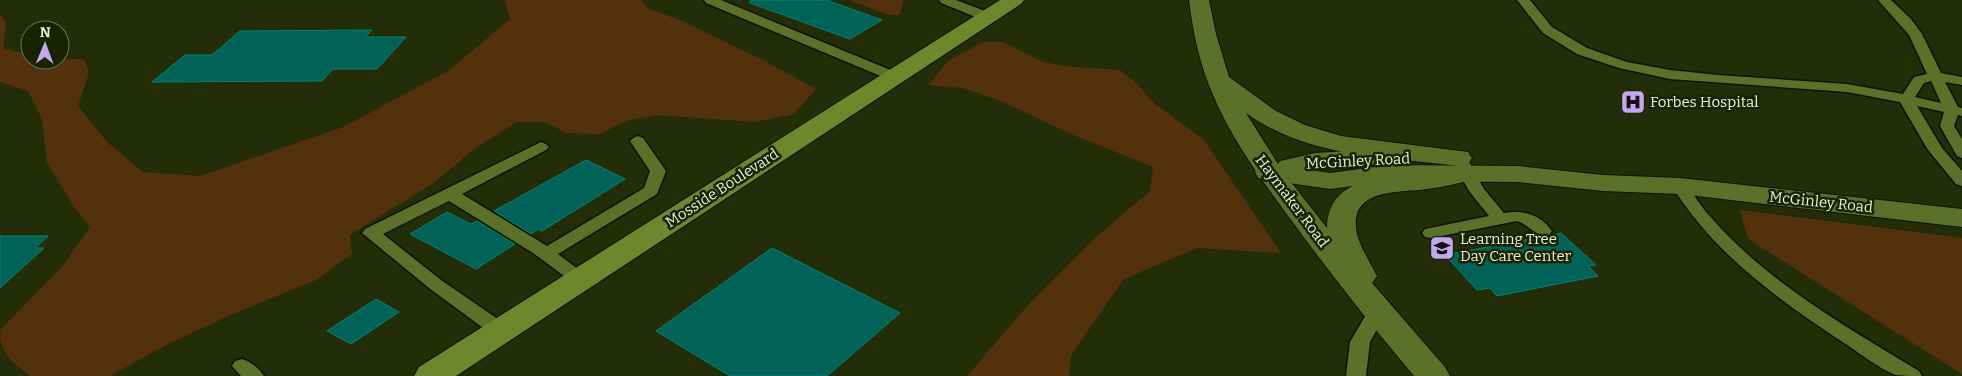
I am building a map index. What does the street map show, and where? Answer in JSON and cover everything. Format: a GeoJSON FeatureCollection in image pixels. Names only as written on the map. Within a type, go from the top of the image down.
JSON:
{"type":"FeatureCollection","features":[{"type":"Feature","properties":{"kind":"main road","name":"Mosside Boulevard"},"geometry":{"type":"LineString","coordinates":[[431,376],[1014,0]]}},
{"type":"Feature","properties":{"kind":"street","name":"Haymaker Road"},"geometry":{"type":"LineString","coordinates":[[1199,0],[1202,28],[1210,59],[1225,98],[1253,150],[1268,172],[1378,312],[1432,376]]}},
{"type":"Feature","properties":{"kind":"street"},"geometry":{"type":"LineString","coordinates":[[1217,78],[1256,110],[1275,121],[1326,142],[1378,151],[1413,152],[1463,165]]}},
{"type":"Feature","properties":{"kind":"street"},"geometry":{"type":"LineString","coordinates":[[1378,312],[1341,227],[1344,211],[1351,199],[1365,189],[1389,184],[1427,180],[1463,165]]}},
{"type":"Feature","properties":{"kind":"street","name":"McGinley Road"},"geometry":{"type":"LineString","coordinates":[[1268,172],[1330,180],[1463,165],[1518,174],[1603,183],[1680,186],[1962,218]]}},
{"type":"Feature","properties":{"kind":"lane"},"geometry":{"type":"LineString","coordinates":[[710,0],[894,77]]}},
{"type":"Feature","properties":{"kind":"lane"},"geometry":{"type":"LineString","coordinates":[[945,0],[988,17]]}},
{"type":"Feature","properties":{"kind":"lane"},"geometry":{"type":"LineString","coordinates":[[1523,0],[1534,18],[1555,36],[1590,54],[1617,63],[1676,75],[1847,88],[1957,111]]}},
{"type":"Feature","properties":{"kind":"lane"},"geometry":{"type":"LineString","coordinates":[[1884,0],[1915,34],[1936,76],[1957,111]]}},
{"type":"Feature","properties":{"kind":"lane"},"geometry":{"type":"LineString","coordinates":[[1906,100],[1920,80],[1936,76],[1962,81]]}},
{"type":"Feature","properties":{"kind":"lane"},"geometry":{"type":"LineString","coordinates":[[1906,100],[1936,150],[1962,181]]}},
{"type":"Feature","properties":{"kind":"lane"},"geometry":{"type":"LineString","coordinates":[[1957,111],[1947,126],[1962,153]]}},
{"type":"Feature","properties":{"kind":"lane"},"geometry":{"type":"LineString","coordinates":[[546,254],[651,191],[658,171],[638,141]]}},
{"type":"Feature","properties":{"kind":"lane"},"geometry":{"type":"LineString","coordinates":[[501,331],[435,284],[371,234],[541,147]]}},
{"type":"Feature","properties":{"kind":"lane"},"geometry":{"type":"LineString","coordinates":[[1463,165],[1477,191],[1500,219]]}},
{"type":"Feature","properties":{"kind":"lane"},"geometry":{"type":"LineString","coordinates":[[1680,186],[1702,218],[1736,251],[1787,294],[1868,350],[1912,376]]}},
{"type":"Feature","properties":{"kind":"lane"},"geometry":{"type":"LineString","coordinates":[[450,194],[546,254],[581,280]]}},
{"type":"Feature","properties":{"kind":"lane"},"geometry":{"type":"LineString","coordinates":[[1431,234],[1517,216],[1524,216],[1532,220],[1543,231]]}},
{"type":"Feature","properties":{"kind":"lane"},"geometry":{"type":"LineString","coordinates":[[1356,376],[1360,342],[1378,312]]}},
{"type":"Feature","properties":{"kind":"shaded area"},"geometry":{"type":"Polygon","coordinates":[[[505,0],[641,0],[649,9],[680,20],[763,60],[816,89],[794,114],[755,122],[658,115],[629,120],[599,134],[567,133],[545,122],[517,122],[474,149],[435,182],[350,235],[352,254],[316,280],[235,313],[168,344],[110,376],[30,376],[8,357],[2,346],[0,330],[61,268],[90,227],[73,205],[47,163],[42,119],[28,91],[0,82],[0,14],[6,23],[3,48],[20,52],[20,70],[70,70],[70,59],[84,59],[89,73],[78,106],[107,142],[143,172],[200,176],[343,127],[448,71],[510,19],[505,0]]]}},
{"type":"Feature","properties":{"kind":"shaded area"},"geometry":{"type":"Polygon","coordinates":[[[849,0],[903,0],[903,2],[900,15],[889,15],[849,0]]]}},
{"type":"Feature","properties":{"kind":"shaded area"},"geometry":{"type":"Polygon","coordinates":[[[983,42],[1003,42],[1043,62],[1072,67],[1120,70],[1134,81],[1155,104],[1204,140],[1281,253],[1197,248],[1124,279],[1071,355],[1069,376],[967,376],[1027,306],[1096,237],[1150,191],[1153,167],[1071,134],[1001,101],[963,88],[928,85],[948,61],[983,42]]]}},
{"type":"Feature","properties":{"kind":"shaded area"},"geometry":{"type":"Polygon","coordinates":[[[1740,210],[1962,238],[1962,374],[1748,239],[1740,210]]]}},
{"type":"Feature","properties":{"kind":"building"},"geometry":{"type":"Polygon","coordinates":[[[750,0],[826,0],[882,20],[850,39],[750,3],[750,0]]]}},
{"type":"Feature","properties":{"kind":"building"},"geometry":{"type":"Polygon","coordinates":[[[372,30],[365,37],[406,37],[377,69],[333,69],[322,81],[152,82],[185,55],[212,55],[240,31],[372,30]]]}},
{"type":"Feature","properties":{"kind":"building"},"geometry":{"type":"Polygon","coordinates":[[[586,160],[625,179],[542,231],[538,229],[531,234],[494,211],[586,160]]]}},
{"type":"Feature","properties":{"kind":"building"},"geometry":{"type":"Polygon","coordinates":[[[447,212],[471,224],[477,221],[515,244],[476,269],[410,234],[447,212]]]}},
{"type":"Feature","properties":{"kind":"building"},"geometry":{"type":"Polygon","coordinates":[[[1561,233],[1596,265],[1588,266],[1598,276],[1497,296],[1490,288],[1477,290],[1445,255],[1549,237],[1561,233]]]}},
{"type":"Feature","properties":{"kind":"building"},"geometry":{"type":"Polygon","coordinates":[[[0,236],[48,236],[35,248],[44,248],[0,288],[0,236]]]}},
{"type":"Feature","properties":{"kind":"building"},"geometry":{"type":"Polygon","coordinates":[[[772,248],[900,313],[827,376],[730,376],[656,331],[772,248]]]}},
{"type":"Feature","properties":{"kind":"building"},"geometry":{"type":"Polygon","coordinates":[[[376,299],[399,312],[351,344],[327,331],[376,299]]]}},
{"type":"Feature","properties":{"kind":"place","name":"Forbes Hospital"},"geometry":{"type":"Point","coordinates":[1633,102]}},
{"type":"Feature","properties":{"kind":"place","name":"Learning Tree Day Care Center"},"geometry":{"type":"Point","coordinates":[1442,248]}}]}
